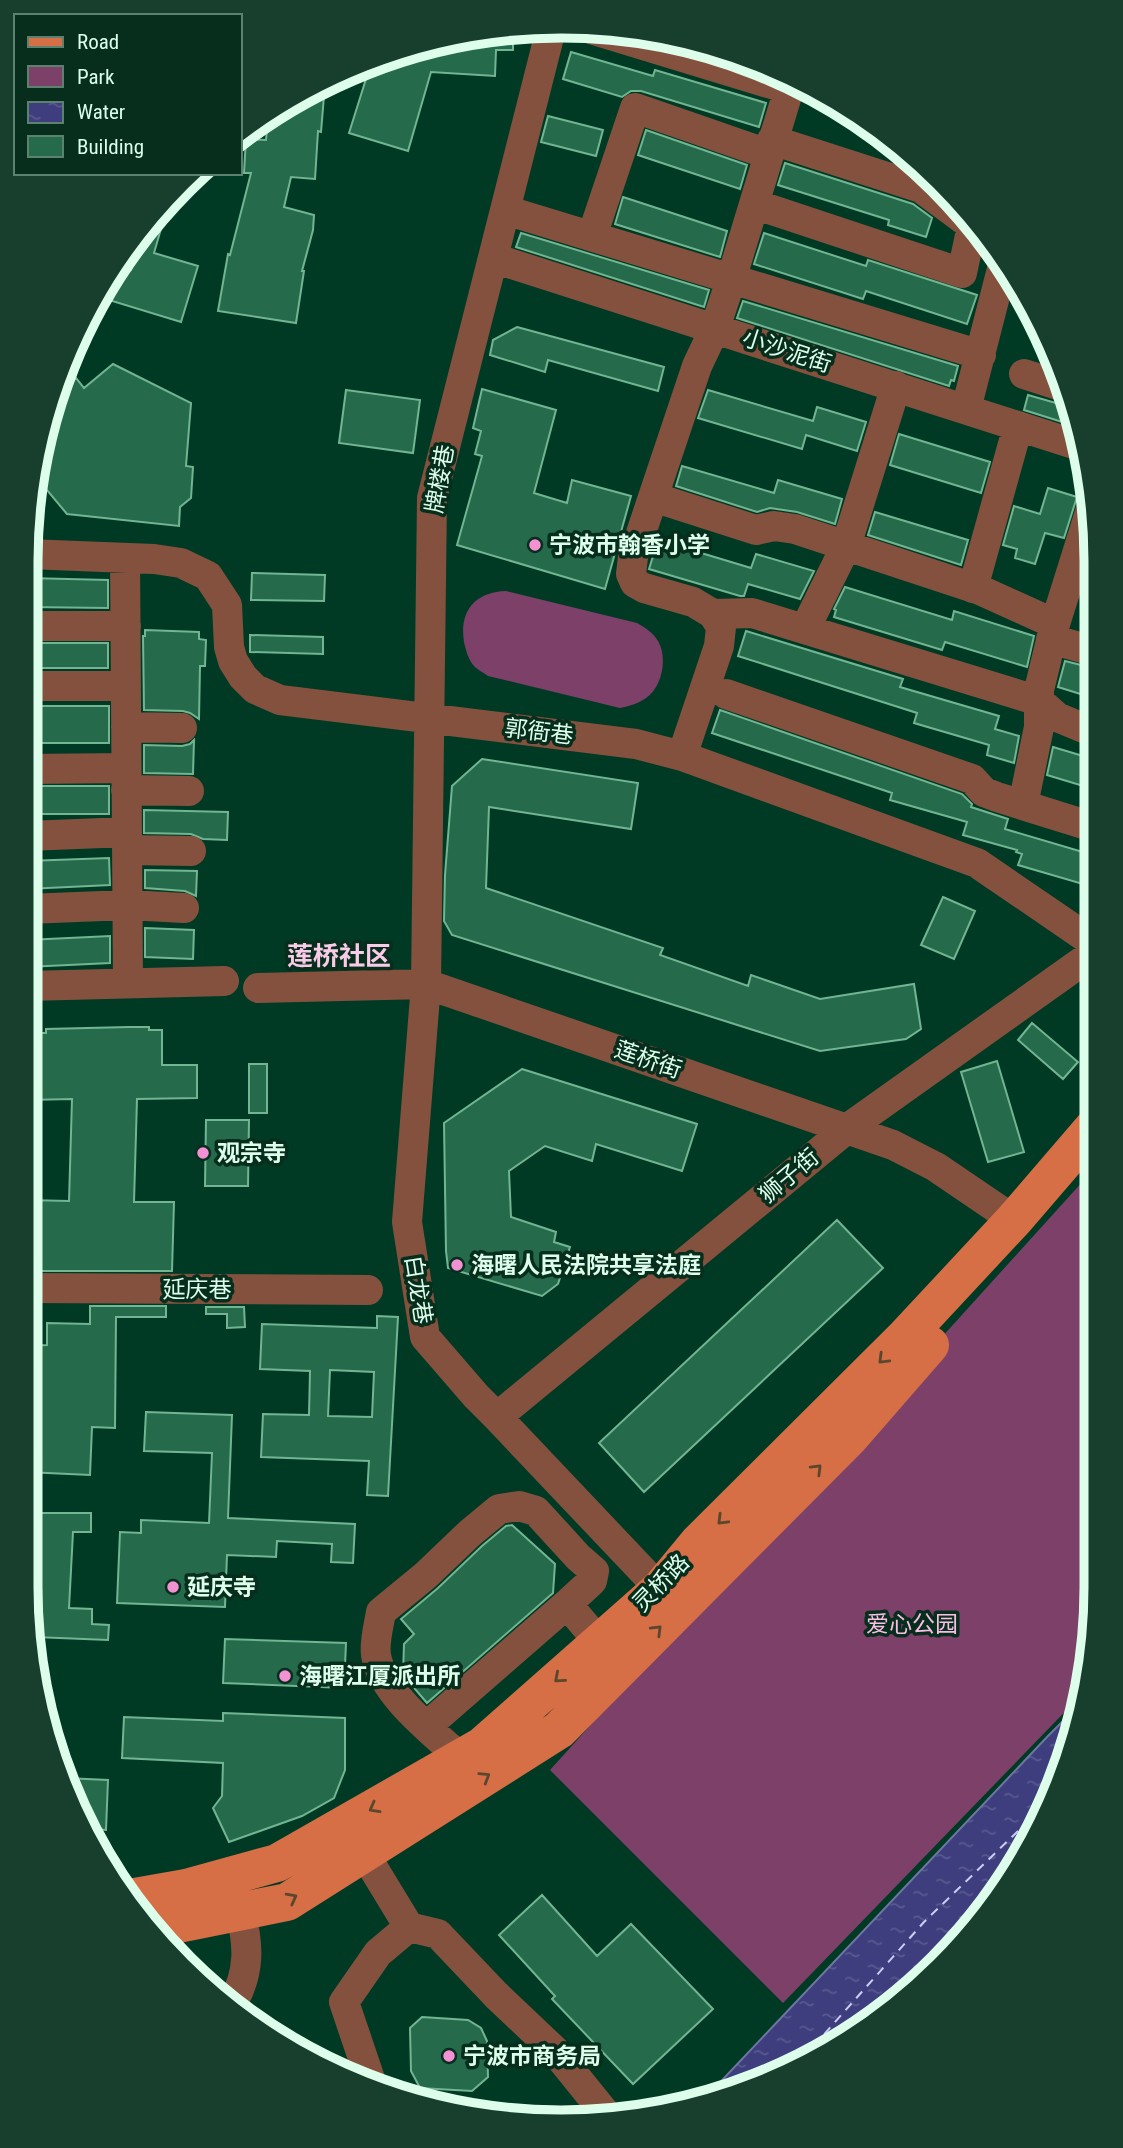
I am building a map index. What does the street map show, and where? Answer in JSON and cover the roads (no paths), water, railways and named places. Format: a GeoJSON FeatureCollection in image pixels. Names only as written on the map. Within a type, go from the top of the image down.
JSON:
{"type":"FeatureCollection","features":[{"type":"Feature","properties":{"kind":"main road","name":"灵桥路"},"geometry":{"type":"LineString","coordinates":[[141,1896],[186,1888],[277,1863],[482,1746],[660,1589],[698,1544],[905,1337],[1014,1220],[1084,1139]]}},
{"type":"Feature","properties":{"kind":"main road","name":"灵桥路"},"geometry":{"type":"LineString","coordinates":[[168,1931],[286,1902],[559,1730],[850,1437],[1084,1170]]}},
{"type":"Feature","properties":{"kind":"street","name":"牌楼巷"},"geometry":{"type":"LineString","coordinates":[[426,984],[432,498],[549,39]]}},
{"type":"Feature","properties":{"kind":"street"},"geometry":{"type":"LineString","coordinates":[[662,49],[745,71]]}},
{"type":"Feature","properties":{"kind":"street"},"geometry":{"type":"LineString","coordinates":[[681,756],[719,646],[721,627],[713,614],[692,602],[645,588],[635,583],[631,574],[653,497],[697,366],[715,328],[731,279],[788,90]]}},
{"type":"Feature","properties":{"kind":"street"},"geometry":{"type":"LineString","coordinates":[[592,236],[635,108],[921,188],[943,204]]}},
{"type":"Feature","properties":{"kind":"street"},"geometry":{"type":"LineString","coordinates":[[754,204],[962,273],[975,242]]}},
{"type":"Feature","properties":{"kind":"street"},"geometry":{"type":"LineString","coordinates":[[505,210],[981,355]]}},
{"type":"Feature","properties":{"kind":"street","name":"小沙泥街"},"geometry":{"type":"LineString","coordinates":[[493,258],[1071,443]]}},
{"type":"Feature","properties":{"kind":"street"},"geometry":{"type":"LineString","coordinates":[[966,409],[1000,277]]}},
{"type":"Feature","properties":{"kind":"street"},"geometry":{"type":"LineString","coordinates":[[1024,374],[1053,384]]}},
{"type":"Feature","properties":{"kind":"street"},"geometry":{"type":"LineString","coordinates":[[804,629],[846,546],[896,386]]}},
{"type":"Feature","properties":{"kind":"street"},"geometry":{"type":"LineString","coordinates":[[973,588],[1018,426]]}},
{"type":"Feature","properties":{"kind":"street"},"geometry":{"type":"LineString","coordinates":[[653,497],[757,530],[774,526],[795,529],[973,588],[1084,647]]}},
{"type":"Feature","properties":{"kind":"street","name":"郭衙巷"},"geometry":{"type":"LineString","coordinates":[[38,554],[154,559],[181,563],[208,576],[227,605],[229,647],[233,661],[243,677],[265,695],[307,704],[636,744],[681,756],[977,863],[1084,936]]}},
{"type":"Feature","properties":{"kind":"street"},"geometry":{"type":"LineString","coordinates":[[125,558],[128,983]]}},
{"type":"Feature","properties":{"kind":"street"},"geometry":{"type":"LineString","coordinates":[[1023,805],[1040,727],[1039,690],[1053,632],[1084,558]]}},
{"type":"Feature","properties":{"kind":"street"},"geometry":{"type":"LineString","coordinates":[[713,614],[752,613],[1039,701],[1057,718],[1084,728]]}},
{"type":"Feature","properties":{"kind":"street"},"geometry":{"type":"LineString","coordinates":[[38,626],[126,626]]}},
{"type":"Feature","properties":{"kind":"street"},"geometry":{"type":"LineString","coordinates":[[38,686],[126,686]]}},
{"type":"Feature","properties":{"kind":"street"},"geometry":{"type":"LineString","coordinates":[[726,694],[972,779],[984,792],[1084,824]]}},
{"type":"Feature","properties":{"kind":"street"},"geometry":{"type":"LineString","coordinates":[[126,727],[182,728]]}},
{"type":"Feature","properties":{"kind":"street"},"geometry":{"type":"LineString","coordinates":[[38,770],[127,779],[189,791]]}},
{"type":"Feature","properties":{"kind":"street"},"geometry":{"type":"LineString","coordinates":[[38,837],[127,841],[191,851]]}},
{"type":"Feature","properties":{"kind":"street"},"geometry":{"type":"LineString","coordinates":[[38,909],[127,905],[184,908]]}},
{"type":"Feature","properties":{"kind":"street","name":"狮子街"},"geometry":{"type":"LineString","coordinates":[[498,1417],[848,1128],[1084,960]]}},
{"type":"Feature","properties":{"kind":"street"},"geometry":{"type":"LineString","coordinates":[[38,986],[224,981]]}},
{"type":"Feature","properties":{"kind":"street","name":"莲桥街"},"geometry":{"type":"LineString","coordinates":[[258,988],[426,984],[893,1145],[936,1167],[1014,1220]]}},
{"type":"Feature","properties":{"kind":"street","name":"白龙巷"},"geometry":{"type":"LineString","coordinates":[[426,984],[407,1222],[425,1337],[476,1396],[660,1589]]}},
{"type":"Feature","properties":{"kind":"street","name":"延庆巷"},"geometry":{"type":"LineString","coordinates":[[38,1288],[368,1290]]}},
{"type":"Feature","properties":{"kind":"street"},"geometry":{"type":"LineString","coordinates":[[427,1726],[592,1581],[594,1571],[536,1511],[519,1506],[499,1509],[382,1612],[376,1655],[386,1679],[398,1699],[462,1759]]}},
{"type":"Feature","properties":{"kind":"street"},"geometry":{"type":"LineString","coordinates":[[567,1604],[599,1642]]}},
{"type":"Feature","properties":{"kind":"street"},"geometry":{"type":"LineString","coordinates":[[364,1853],[409,1927],[438,1934],[496,1995],[554,2050],[601,2108]]}},
{"type":"Feature","properties":{"kind":"street"},"geometry":{"type":"LineString","coordinates":[[236,1995],[247,1958],[246,1935],[240,1912]]}},
{"type":"Feature","properties":{"kind":"street"},"geometry":{"type":"LineString","coordinates":[[367,2072],[344,2002],[378,1953],[409,1927]]}},
{"type":"Feature","properties":{"kind":"water"},"geometry":{"type":"Polygon","coordinates":[[[1068,1716],[1057,1755],[1031,1818],[996,1877],[955,1931],[906,1980],[852,2021],[793,2056],[716,2086],[1068,1716]]]}},
{"type":"Feature","properties":{"kind":"place","name":"宁波市翰香小学"},"geometry":{"type":"Point","coordinates":[535,545]}},
{"type":"Feature","properties":{"kind":"place","name":"观宗寺"},"geometry":{"type":"Point","coordinates":[203,1153]}},
{"type":"Feature","properties":{"kind":"place","name":"海曙人民法院共享法庭"},"geometry":{"type":"Point","coordinates":[457,1265]}},
{"type":"Feature","properties":{"kind":"place","name":"延庆寺"},"geometry":{"type":"Point","coordinates":[173,1587]}},
{"type":"Feature","properties":{"kind":"place","name":"海曙江厦派出所"},"geometry":{"type":"Point","coordinates":[285,1676]}},
{"type":"Feature","properties":{"kind":"place","name":"宁波市商务局"},"geometry":{"type":"Point","coordinates":[449,2056]}},
{"type":"Feature","properties":{"kind":"district","name":"莲桥社区"},"geometry":{"type":"Point","coordinates":[339,956]}},
{"type":"Feature","properties":{"kind":"park label","name":"爱心公园"},"geometry":{"type":"Point","coordinates":[912,1624]}}]}
